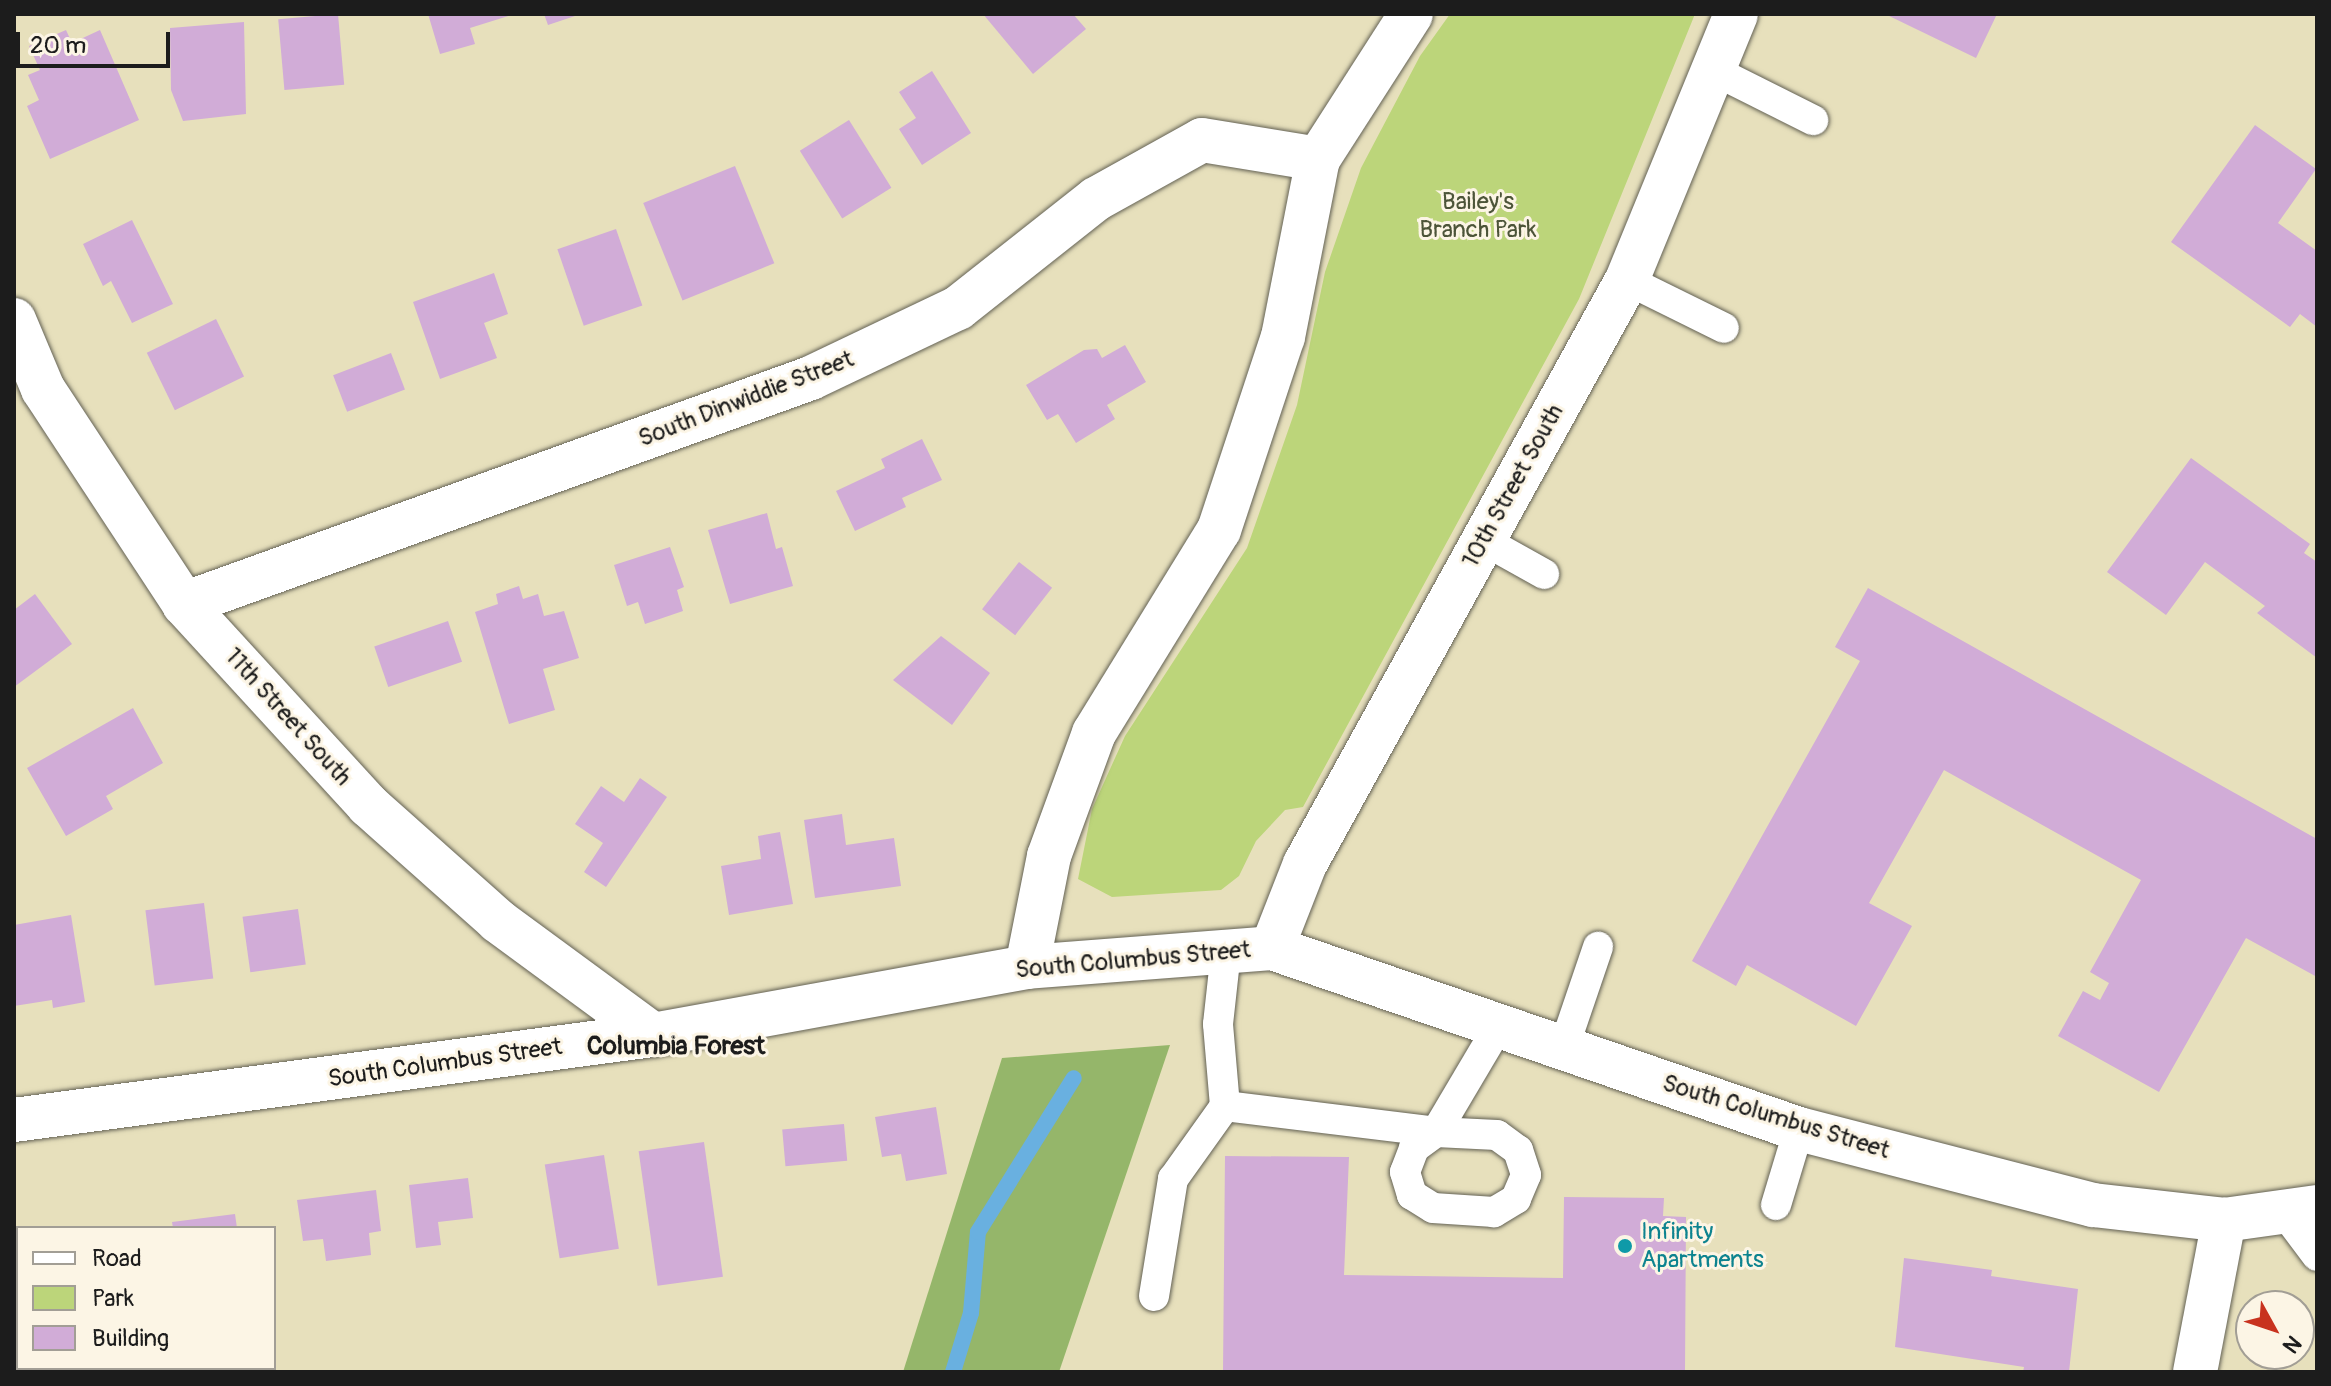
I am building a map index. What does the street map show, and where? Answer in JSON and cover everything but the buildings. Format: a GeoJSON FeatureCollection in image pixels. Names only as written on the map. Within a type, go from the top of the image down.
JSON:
{"type":"FeatureCollection","features":[{"type":"Feature","properties":{"kind":"street"},"geometry":{"type":"LineString","coordinates":[[1027,967],[1049,856],[1094,733],[1219,530],[1283,337],[1318,159],[1411,14]]}},
{"type":"Feature","properties":{"kind":"street","name":"10th Street South"},"geometry":{"type":"LineString","coordinates":[[1272,948],[1305,864],[1627,280],[1736,14]]}},
{"type":"Feature","properties":{"kind":"street","name":"South Dinwiddie Street"},"geometry":{"type":"LineString","coordinates":[[184,604],[811,378],[958,308],[1096,199],[1202,140],[1318,159]]}},
{"type":"Feature","properties":{"kind":"street","name":"11th Street South"},"geometry":{"type":"LineString","coordinates":[[14,320],[43,389],[184,604],[368,805],[498,921],[653,1035]]}},
{"type":"Feature","properties":{"kind":"street","name":"South Columbus Street"},"geometry":{"type":"LineString","coordinates":[[14,1120],[653,1035],[1027,967],[1272,948],[1799,1129],[2093,1205],[2224,1220],[2301,1209]]}},
{"type":"Feature","properties":{"kind":"street"},"geometry":{"type":"LineString","coordinates":[[2195,1372],[2224,1220]]}},
{"type":"Feature","properties":{"kind":"lane"},"geometry":{"type":"LineString","coordinates":[[1715,71],[1813,120]]}},
{"type":"Feature","properties":{"kind":"lane"},"geometry":{"type":"LineString","coordinates":[[1627,280],[1724,328]]}},
{"type":"Feature","properties":{"kind":"lane"},"geometry":{"type":"LineString","coordinates":[[1483,540],[1544,574]]}},
{"type":"Feature","properties":{"kind":"lane"},"geometry":{"type":"LineString","coordinates":[[1564,1047],[1598,947]]}},
{"type":"Feature","properties":{"kind":"lane"},"geometry":{"type":"LineString","coordinates":[[1154,1296],[1173,1179],[1225,1106],[1218,1024],[1226,952]]}},
{"type":"Feature","properties":{"kind":"lane"},"geometry":{"type":"LineString","coordinates":[[1225,1106],[1436,1132],[1498,1027]]}},
{"type":"Feature","properties":{"kind":"lane"},"geometry":{"type":"LineString","coordinates":[[1776,1205],[1799,1129]]}},
{"type":"Feature","properties":{"kind":"lane"},"geometry":{"type":"LineString","coordinates":[[2301,1209],[2317,1256]]}},
{"type":"Feature","properties":{"kind":"green space","name":"Bailey's Branch Park"},"geometry":{"type":"Polygon","coordinates":[[[1450,14],[1695,14],[1579,299],[1303,807],[1285,810],[1256,841],[1239,876],[1221,890],[1112,897],[1078,879],[1092,809],[1125,736],[1247,548],[1297,405],[1325,272],[1361,168],[1420,56],[1450,14]]]}},
{"type":"Feature","properties":{"kind":"green space"},"geometry":{"type":"Polygon","coordinates":[[[1170,1045],[1059,1372],[903,1372],[1002,1058],[1170,1045]]]}},
{"type":"Feature","properties":{"kind":"waterway"},"geometry":{"type":"LineString","coordinates":[[953,1372],[971,1313],[978,1232],[1074,1078]]}},
{"type":"Feature","properties":{"kind":"place","name":"Infinity Apartments"},"geometry":{"type":"Point","coordinates":[1625,1246]}},
{"type":"Feature","properties":{"kind":"district","name":"Columbia Forest"},"geometry":{"type":"Point","coordinates":[676,1047]}}]}
